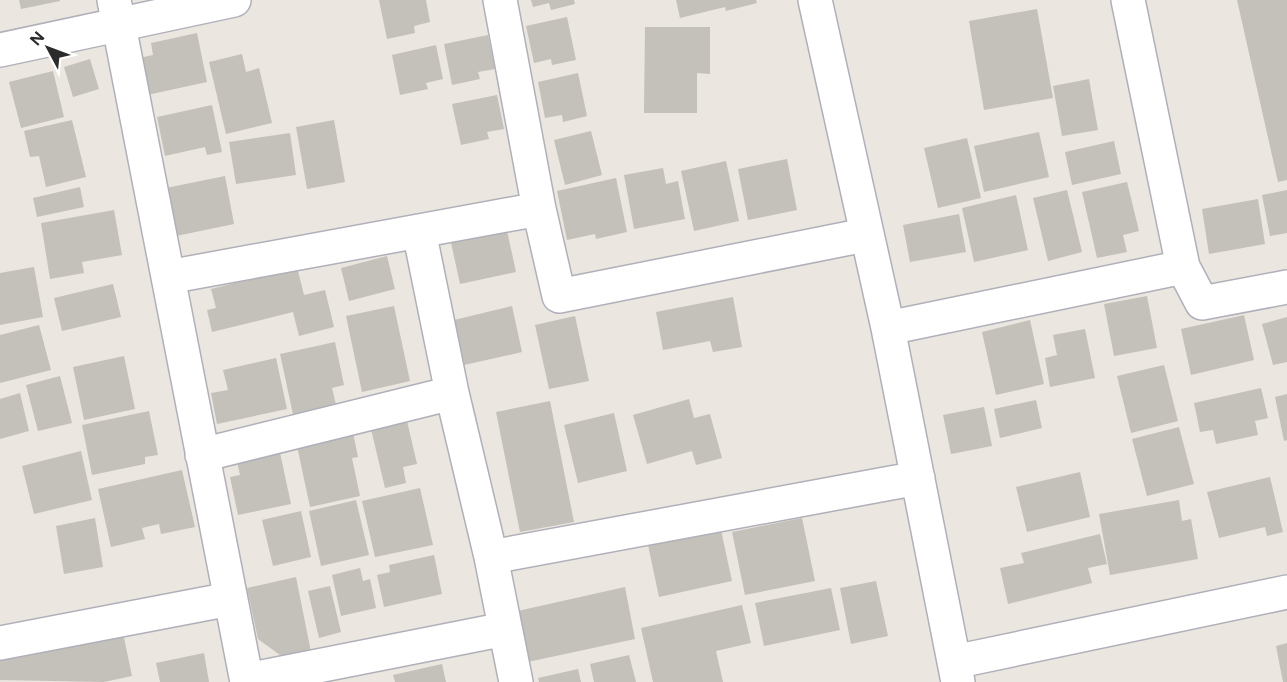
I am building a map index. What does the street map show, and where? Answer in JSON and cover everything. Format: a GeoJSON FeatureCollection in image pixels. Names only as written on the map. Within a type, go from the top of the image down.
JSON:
{"type":"FeatureCollection","features":[{"type":"Feature","properties":{"kind":"street"},"geometry":{"type":"LineString","coordinates":[[0,50],[116,11],[234,0]]}},
{"type":"Feature","properties":{"kind":"street"},"geometry":{"type":"LineString","coordinates":[[500,0],[539,209],[559,296],[866,235]]}},
{"type":"Feature","properties":{"kind":"street"},"geometry":{"type":"LineString","coordinates":[[815,0],[888,328],[956,672],[1287,592]]}},
{"type":"Feature","properties":{"kind":"street"},"geometry":{"type":"LineString","coordinates":[[1128,0],[1183,267],[1202,303],[1287,287]]}},
{"type":"Feature","properties":{"kind":"street"},"geometry":{"type":"LineString","coordinates":[[116,11],[247,681],[505,629]]}},
{"type":"Feature","properties":{"kind":"street"},"geometry":{"type":"LineString","coordinates":[[168,277],[539,209]]}},
{"type":"Feature","properties":{"kind":"street"},"geometry":{"type":"LineString","coordinates":[[419,231],[452,393],[491,557],[516,682]]}},
{"type":"Feature","properties":{"kind":"street"},"geometry":{"type":"LineString","coordinates":[[888,328],[1183,267]]}},
{"type":"Feature","properties":{"kind":"street"},"geometry":{"type":"LineString","coordinates":[[202,455],[452,393]]}},
{"type":"Feature","properties":{"kind":"street"},"geometry":{"type":"LineString","coordinates":[[491,557],[918,478]]}},
{"type":"Feature","properties":{"kind":"street"},"geometry":{"type":"LineString","coordinates":[[0,643],[231,599]]}},
{"type":"Feature","properties":{"kind":"building"},"geometry":{"type":"Polygon","coordinates":[[[19,0],[60,0],[60,1],[21,9],[19,0]]]}},
{"type":"Feature","properties":{"kind":"building"},"geometry":{"type":"Polygon","coordinates":[[[379,0],[426,0],[430,22],[414,26],[415,33],[387,39],[379,0]]]}},
{"type":"Feature","properties":{"kind":"building"},"geometry":{"type":"Polygon","coordinates":[[[531,0],[574,0],[575,4],[551,10],[549,3],[533,7],[531,0]]]}},
{"type":"Feature","properties":{"kind":"building"},"geometry":{"type":"Polygon","coordinates":[[[676,0],[756,0],[757,3],[726,11],[725,7],[680,18],[676,0]]]}},
{"type":"Feature","properties":{"kind":"building"},"geometry":{"type":"Polygon","coordinates":[[[1237,0],[1287,0],[1287,180],[1278,182],[1237,0]]]}},
{"type":"Feature","properties":{"kind":"building"},"geometry":{"type":"Polygon","coordinates":[[[1037,9],[1053,98],[984,110],[969,21],[1037,9]]]}},
{"type":"Feature","properties":{"kind":"building"},"geometry":{"type":"Polygon","coordinates":[[[567,17],[576,60],[552,65],[551,59],[534,63],[526,26],[567,17]]]}},
{"type":"Feature","properties":{"kind":"building"},"geometry":{"type":"Polygon","coordinates":[[[645,27],[710,27],[710,74],[697,73],[697,113],[644,113],[645,27]]]}},
{"type":"Feature","properties":{"kind":"building"},"geometry":{"type":"Polygon","coordinates":[[[197,33],[207,82],[147,95],[139,58],[153,55],[151,43],[197,33]]]}},
{"type":"Feature","properties":{"kind":"building"},"geometry":{"type":"Polygon","coordinates":[[[488,35],[495,69],[478,72],[480,79],[452,85],[444,44],[488,35]]]}},
{"type":"Feature","properties":{"kind":"building"},"geometry":{"type":"Polygon","coordinates":[[[436,45],[443,79],[426,83],[428,89],[400,95],[392,55],[436,45]]]}},
{"type":"Feature","properties":{"kind":"building"},"geometry":{"type":"Polygon","coordinates":[[[242,54],[246,72],[259,68],[272,123],[226,134],[209,62],[242,54]]]}},
{"type":"Feature","properties":{"kind":"building"},"geometry":{"type":"Polygon","coordinates":[[[90,59],[99,89],[73,97],[64,67],[90,59]]]}},
{"type":"Feature","properties":{"kind":"building"},"geometry":{"type":"Polygon","coordinates":[[[53,71],[64,117],[21,128],[9,82],[53,71]]]}},
{"type":"Feature","properties":{"kind":"building"},"geometry":{"type":"Polygon","coordinates":[[[578,73],[587,116],[563,122],[562,115],[545,118],[538,82],[578,73]]]}},
{"type":"Feature","properties":{"kind":"building"},"geometry":{"type":"Polygon","coordinates":[[[1089,79],[1098,130],[1062,136],[1053,86],[1089,79]]]}},
{"type":"Feature","properties":{"kind":"building"},"geometry":{"type":"Polygon","coordinates":[[[497,95],[504,129],[487,132],[489,139],[461,145],[452,104],[497,95]]]}},
{"type":"Feature","properties":{"kind":"building"},"geometry":{"type":"Polygon","coordinates":[[[212,105],[222,152],[207,155],[205,147],[165,156],[157,117],[212,105]]]}},
{"type":"Feature","properties":{"kind":"building"},"geometry":{"type":"Polygon","coordinates":[[[72,120],[86,177],[46,187],[39,156],[30,157],[24,131],[72,120]]]}},
{"type":"Feature","properties":{"kind":"building"},"geometry":{"type":"Polygon","coordinates":[[[334,120],[345,182],[307,189],[296,127],[334,120]]]}},
{"type":"Feature","properties":{"kind":"building"},"geometry":{"type":"Polygon","coordinates":[[[591,131],[602,175],[565,185],[554,140],[591,131]]]}},
{"type":"Feature","properties":{"kind":"building"},"geometry":{"type":"Polygon","coordinates":[[[1039,132],[1049,177],[984,192],[974,146],[1039,132]]]}},
{"type":"Feature","properties":{"kind":"building"},"geometry":{"type":"Polygon","coordinates":[[[290,133],[296,175],[236,184],[229,142],[290,133]]]}},
{"type":"Feature","properties":{"kind":"building"},"geometry":{"type":"Polygon","coordinates":[[[967,138],[981,198],[938,208],[924,148],[967,138]]]}},
{"type":"Feature","properties":{"kind":"building"},"geometry":{"type":"Polygon","coordinates":[[[1114,141],[1121,174],[1072,185],[1065,152],[1114,141]]]}},
{"type":"Feature","properties":{"kind":"building"},"geometry":{"type":"Polygon","coordinates":[[[787,159],[797,210],[748,220],[738,169],[787,159]]]}},
{"type":"Feature","properties":{"kind":"building"},"geometry":{"type":"Polygon","coordinates":[[[726,161],[739,221],[694,231],[681,171],[726,161]]]}},
{"type":"Feature","properties":{"kind":"building"},"geometry":{"type":"Polygon","coordinates":[[[663,168],[666,184],[678,181],[685,219],[634,229],[624,175],[663,168]]]}},
{"type":"Feature","properties":{"kind":"building"},"geometry":{"type":"Polygon","coordinates":[[[225,176],[234,224],[176,236],[166,188],[225,176]]]}},
{"type":"Feature","properties":{"kind":"building"},"geometry":{"type":"Polygon","coordinates":[[[616,178],[627,232],[596,239],[595,234],[567,240],[557,191],[616,178]]]}},
{"type":"Feature","properties":{"kind":"building"},"geometry":{"type":"Polygon","coordinates":[[[1127,182],[1139,231],[1123,235],[1127,252],[1097,258],[1082,192],[1127,182]]]}},
{"type":"Feature","properties":{"kind":"building"},"geometry":{"type":"Polygon","coordinates":[[[80,187],[84,207],[37,217],[33,198],[80,187]]]}},
{"type":"Feature","properties":{"kind":"building"},"geometry":{"type":"Polygon","coordinates":[[[1067,190],[1082,252],[1048,261],[1033,198],[1067,190]]]}},
{"type":"Feature","properties":{"kind":"building"},"geometry":{"type":"Polygon","coordinates":[[[1287,190],[1287,233],[1270,236],[1262,195],[1287,190]]]}},
{"type":"Feature","properties":{"kind":"building"},"geometry":{"type":"Polygon","coordinates":[[[1016,195],[1028,250],[974,262],[962,208],[1016,195]]]}},
{"type":"Feature","properties":{"kind":"building"},"geometry":{"type":"Polygon","coordinates":[[[1258,199],[1265,244],[1209,254],[1202,209],[1258,199]]]}},
{"type":"Feature","properties":{"kind":"building"},"geometry":{"type":"Polygon","coordinates":[[[114,210],[122,255],[82,262],[84,273],[50,279],[41,223],[114,210]]]}},
{"type":"Feature","properties":{"kind":"building"},"geometry":{"type":"Polygon","coordinates":[[[959,214],[966,252],[910,262],[903,225],[959,214]]]}},
{"type":"Feature","properties":{"kind":"building"},"geometry":{"type":"Polygon","coordinates":[[[506,226],[516,272],[460,284],[450,238],[506,226]]]}},
{"type":"Feature","properties":{"kind":"building"},"geometry":{"type":"Polygon","coordinates":[[[387,256],[395,289],[349,301],[341,268],[387,256]]]}},
{"type":"Feature","properties":{"kind":"building"},"geometry":{"type":"Polygon","coordinates":[[[34,267],[43,317],[0,325],[0,273],[34,267]]]}},
{"type":"Feature","properties":{"kind":"building"},"geometry":{"type":"Polygon","coordinates":[[[297,267],[304,295],[325,290],[334,327],[299,336],[293,312],[212,332],[207,310],[216,308],[211,289],[297,267]]]}},
{"type":"Feature","properties":{"kind":"building"},"geometry":{"type":"Polygon","coordinates":[[[113,284],[121,317],[62,331],[54,298],[113,284]]]}},
{"type":"Feature","properties":{"kind":"building"},"geometry":{"type":"Polygon","coordinates":[[[1147,296],[1157,348],[1114,356],[1104,304],[1147,296]]]}},
{"type":"Feature","properties":{"kind":"building"},"geometry":{"type":"Polygon","coordinates":[[[733,297],[742,347],[713,352],[710,341],[663,350],[656,312],[733,297]]]}},
{"type":"Feature","properties":{"kind":"building"},"geometry":{"type":"Polygon","coordinates":[[[394,306],[410,381],[362,392],[346,316],[394,306]]]}},
{"type":"Feature","properties":{"kind":"building"},"geometry":{"type":"Polygon","coordinates":[[[512,306],[522,352],[464,365],[454,320],[512,306]]]}},
{"type":"Feature","properties":{"kind":"building"},"geometry":{"type":"Polygon","coordinates":[[[1244,315],[1254,360],[1191,375],[1181,329],[1244,315]]]}},
{"type":"Feature","properties":{"kind":"building"},"geometry":{"type":"Polygon","coordinates":[[[575,316],[589,381],[549,389],[535,325],[575,316]]]}},
{"type":"Feature","properties":{"kind":"building"},"geometry":{"type":"Polygon","coordinates":[[[1287,317],[1287,362],[1273,365],[1262,324],[1287,317]]]}},
{"type":"Feature","properties":{"kind":"building"},"geometry":{"type":"Polygon","coordinates":[[[1030,320],[1044,384],[996,395],[982,332],[1030,320]]]}},
{"type":"Feature","properties":{"kind":"building"},"geometry":{"type":"Polygon","coordinates":[[[39,325],[51,370],[0,383],[0,335],[39,325]]]}},
{"type":"Feature","properties":{"kind":"building"},"geometry":{"type":"Polygon","coordinates":[[[1085,329],[1095,378],[1050,387],[1045,358],[1057,355],[1053,335],[1085,329]]]}},
{"type":"Feature","properties":{"kind":"building"},"geometry":{"type":"Polygon","coordinates":[[[335,342],[344,385],[332,388],[337,409],[294,419],[280,354],[335,342]]]}},
{"type":"Feature","properties":{"kind":"building"},"geometry":{"type":"Polygon","coordinates":[[[124,356],[135,409],[84,420],[73,367],[124,356]]]}},
{"type":"Feature","properties":{"kind":"building"},"geometry":{"type":"Polygon","coordinates":[[[276,358],[287,409],[217,424],[211,393],[228,390],[223,370],[276,358]]]}},
{"type":"Feature","properties":{"kind":"building"},"geometry":{"type":"Polygon","coordinates":[[[1164,365],[1178,421],[1131,433],[1117,376],[1164,365]]]}},
{"type":"Feature","properties":{"kind":"building"},"geometry":{"type":"Polygon","coordinates":[[[60,376],[72,423],[38,431],[26,385],[60,376]]]}},
{"type":"Feature","properties":{"kind":"building"},"geometry":{"type":"Polygon","coordinates":[[[1261,388],[1268,418],[1255,421],[1258,435],[1216,444],[1213,430],[1200,432],[1194,403],[1261,388]]]}},
{"type":"Feature","properties":{"kind":"building"},"geometry":{"type":"Polygon","coordinates":[[[20,393],[29,431],[0,439],[0,399],[20,393]]]}},
{"type":"Feature","properties":{"kind":"building"},"geometry":{"type":"Polygon","coordinates":[[[1287,394],[1287,440],[1284,441],[1275,397],[1287,394]]]}},
{"type":"Feature","properties":{"kind":"building"},"geometry":{"type":"Polygon","coordinates":[[[689,399],[694,418],[710,414],[722,458],[696,465],[692,451],[647,464],[633,415],[689,399]]]}},
{"type":"Feature","properties":{"kind":"building"},"geometry":{"type":"Polygon","coordinates":[[[1036,400],[1042,428],[1000,438],[994,409],[1036,400]]]}},
{"type":"Feature","properties":{"kind":"building"},"geometry":{"type":"Polygon","coordinates":[[[550,401],[574,522],[520,532],[496,412],[550,401]]]}},
{"type":"Feature","properties":{"kind":"building"},"geometry":{"type":"Polygon","coordinates":[[[984,407],[992,446],[951,454],[943,415],[984,407]]]}},
{"type":"Feature","properties":{"kind":"building"},"geometry":{"type":"Polygon","coordinates":[[[149,411],[158,455],[145,457],[145,464],[92,475],[82,425],[149,411]]]}},
{"type":"Feature","properties":{"kind":"building"},"geometry":{"type":"Polygon","coordinates":[[[614,413],[627,471],[578,483],[564,425],[614,413]]]}},
{"type":"Feature","properties":{"kind":"building"},"geometry":{"type":"Polygon","coordinates":[[[407,421],[417,464],[403,467],[406,483],[385,488],[371,429],[407,421]]]}},
{"type":"Feature","properties":{"kind":"building"},"geometry":{"type":"Polygon","coordinates":[[[1179,427],[1194,484],[1147,496],[1132,439],[1179,427]]]}},
{"type":"Feature","properties":{"kind":"building"},"geometry":{"type":"Polygon","coordinates":[[[353,433],[358,457],[352,458],[360,496],[310,507],[297,446],[353,433]]]}},
{"type":"Feature","properties":{"kind":"building"},"geometry":{"type":"Polygon","coordinates":[[[279,448],[291,504],[238,515],[230,477],[240,475],[236,457],[279,448]]]}},
{"type":"Feature","properties":{"kind":"building"},"geometry":{"type":"Polygon","coordinates":[[[81,451],[92,500],[34,514],[22,466],[81,451]]]}},
{"type":"Feature","properties":{"kind":"building"},"geometry":{"type":"Polygon","coordinates":[[[182,470],[195,527],[161,534],[159,524],[142,528],[145,539],[111,547],[98,489],[182,470]]]}},
{"type":"Feature","properties":{"kind":"building"},"geometry":{"type":"Polygon","coordinates":[[[1080,472],[1090,517],[1027,532],[1016,487],[1080,472]]]}},
{"type":"Feature","properties":{"kind":"building"},"geometry":{"type":"Polygon","coordinates":[[[1270,477],[1283,532],[1267,536],[1265,527],[1219,538],[1207,492],[1270,477]]]}},
{"type":"Feature","properties":{"kind":"building"},"geometry":{"type":"Polygon","coordinates":[[[420,488],[433,545],[375,557],[362,501],[420,488]]]}},
{"type":"Feature","properties":{"kind":"building"},"geometry":{"type":"Polygon","coordinates":[[[356,500],[369,555],[321,566],[309,511],[356,500]]]}},
{"type":"Feature","properties":{"kind":"building"},"geometry":{"type":"Polygon","coordinates":[[[1179,500],[1182,521],[1191,519],[1198,559],[1110,575],[1099,514],[1179,500]]]}},
{"type":"Feature","properties":{"kind":"building"},"geometry":{"type":"Polygon","coordinates":[[[301,511],[311,557],[273,566],[262,520],[301,511]]]}},
{"type":"Feature","properties":{"kind":"building"},"geometry":{"type":"Polygon","coordinates":[[[95,518],[103,567],[64,574],[56,526],[95,518]]]}},
{"type":"Feature","properties":{"kind":"building"},"geometry":{"type":"Polygon","coordinates":[[[802,518],[815,581],[745,595],[732,532],[802,518]]]}},
{"type":"Feature","properties":{"kind":"building"},"geometry":{"type":"Polygon","coordinates":[[[721,530],[732,581],[659,597],[648,545],[721,530]]]}},
{"type":"Feature","properties":{"kind":"building"},"geometry":{"type":"Polygon","coordinates":[[[1100,534],[1107,564],[1088,568],[1092,583],[1008,604],[1000,568],[1024,563],[1021,553],[1100,534]]]}},
{"type":"Feature","properties":{"kind":"building"},"geometry":{"type":"Polygon","coordinates":[[[434,555],[442,594],[384,607],[377,575],[390,572],[389,565],[434,555]]]}},
{"type":"Feature","properties":{"kind":"building"},"geometry":{"type":"Polygon","coordinates":[[[360,568],[363,581],[370,579],[376,608],[341,616],[332,575],[360,568]]]}},
{"type":"Feature","properties":{"kind":"building"},"geometry":{"type":"Polygon","coordinates":[[[296,577],[311,652],[284,658],[258,639],[247,588],[296,577]]]}},
{"type":"Feature","properties":{"kind":"building"},"geometry":{"type":"Polygon","coordinates":[[[876,581],[888,636],[851,644],[840,588],[876,581]]]}},
{"type":"Feature","properties":{"kind":"building"},"geometry":{"type":"Polygon","coordinates":[[[330,586],[341,632],[319,638],[308,591],[330,586]]]}},
{"type":"Feature","properties":{"kind":"building"},"geometry":{"type":"Polygon","coordinates":[[[625,587],[635,639],[523,663],[513,612],[625,587]]]}},
{"type":"Feature","properties":{"kind":"building"},"geometry":{"type":"Polygon","coordinates":[[[831,588],[840,630],[764,646],[755,603],[831,588]]]}},
{"type":"Feature","properties":{"kind":"building"},"geometry":{"type":"Polygon","coordinates":[[[742,605],[751,643],[716,651],[723,682],[653,682],[641,628],[742,605]]]}},
{"type":"Feature","properties":{"kind":"building"},"geometry":{"type":"Polygon","coordinates":[[[123,633],[132,676],[104,682],[0,680],[0,658],[123,633]]]}},
{"type":"Feature","properties":{"kind":"building"},"geometry":{"type":"Polygon","coordinates":[[[1287,643],[1287,682],[1283,682],[1276,646],[1287,643]]]}},
{"type":"Feature","properties":{"kind":"building"},"geometry":{"type":"Polygon","coordinates":[[[204,653],[209,682],[160,682],[156,663],[204,653]]]}},
{"type":"Feature","properties":{"kind":"building"},"geometry":{"type":"Polygon","coordinates":[[[629,655],[636,682],[594,682],[590,664],[629,655]]]}},
{"type":"Feature","properties":{"kind":"building"},"geometry":{"type":"Polygon","coordinates":[[[442,664],[446,682],[395,682],[393,675],[442,664]]]}},
{"type":"Feature","properties":{"kind":"building"},"geometry":{"type":"Polygon","coordinates":[[[578,669],[581,682],[539,682],[538,678],[578,669]]]}}]}
